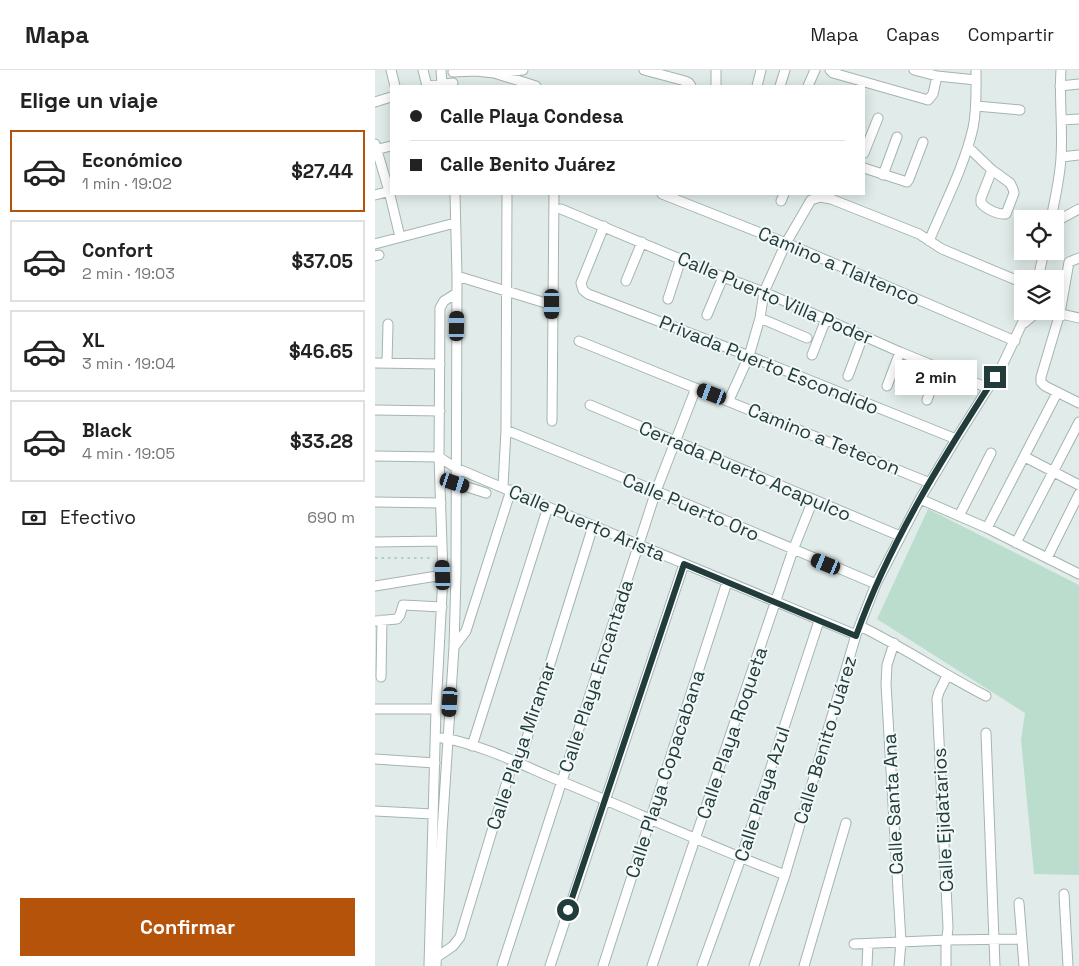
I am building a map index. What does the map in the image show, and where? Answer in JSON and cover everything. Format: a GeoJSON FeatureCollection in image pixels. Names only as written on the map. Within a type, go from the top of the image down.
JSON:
{"type":"FeatureCollection","features":[{"type":"Feature","properties":{"kind":"street"},"geometry":{"type":"LineString","coordinates":[[391,70],[395,85]]}},
{"type":"Feature","properties":{"kind":"street"},"geometry":{"type":"LineString","coordinates":[[423,70],[427,85]]}},
{"type":"Feature","properties":{"kind":"street"},"geometry":{"type":"LineString","coordinates":[[441,70],[442,84]]}},
{"type":"Feature","properties":{"kind":"street"},"geometry":{"type":"LineString","coordinates":[[494,73],[523,70]]}},
{"type":"Feature","properties":{"kind":"street"},"geometry":{"type":"LineString","coordinates":[[644,70],[685,81],[690,85]]}},
{"type":"Feature","properties":{"kind":"street"},"geometry":{"type":"LineString","coordinates":[[716,70],[716,85]]}},
{"type":"Feature","properties":{"kind":"street"},"geometry":{"type":"LineString","coordinates":[[757,85],[761,70]]}},
{"type":"Feature","properties":{"kind":"street"},"geometry":{"type":"LineString","coordinates":[[780,85],[785,70]]}},
{"type":"Feature","properties":{"kind":"street"},"geometry":{"type":"LineString","coordinates":[[808,85],[815,70]]}},
{"type":"Feature","properties":{"kind":"street"},"geometry":{"type":"LineString","coordinates":[[829,70],[833,73],[928,100],[933,94],[937,76]]}},
{"type":"Feature","properties":{"kind":"street"},"geometry":{"type":"LineString","coordinates":[[914,70],[937,76],[976,80]]}},
{"type":"Feature","properties":{"kind":"street"},"geometry":{"type":"LineString","coordinates":[[929,242],[968,147],[976,106],[976,70]]}},
{"type":"Feature","properties":{"kind":"street"},"geometry":{"type":"LineString","coordinates":[[1053,210],[1061,157],[1061,70]]}},
{"type":"Feature","properties":{"kind":"street"},"geometry":{"type":"LineString","coordinates":[[434,85],[453,85],[453,71],[494,73],[533,85]]}},
{"type":"Feature","properties":{"kind":"street"},"geometry":{"type":"LineString","coordinates":[[1060,86],[1079,84]]}},
{"type":"Feature","properties":{"kind":"street"},"geometry":{"type":"LineString","coordinates":[[375,102],[390,97]]}},
{"type":"Feature","properties":{"kind":"street"},"geometry":{"type":"LineString","coordinates":[[976,106],[1020,110]]}},
{"type":"Feature","properties":{"kind":"street"},"geometry":{"type":"LineString","coordinates":[[865,150],[878,118]]}},
{"type":"Feature","properties":{"kind":"street"},"geometry":{"type":"LineString","coordinates":[[1062,120],[1079,119]]}},
{"type":"Feature","properties":{"kind":"street"},"geometry":{"type":"LineString","coordinates":[[883,175],[897,137]]}},
{"type":"Feature","properties":{"kind":"street"},"geometry":{"type":"LineString","coordinates":[[865,168],[907,182],[923,142]]}},
{"type":"Feature","properties":{"kind":"street"},"geometry":{"type":"LineString","coordinates":[[375,195],[390,191],[375,148],[390,146]]}},
{"type":"Feature","properties":{"kind":"street"},"geometry":{"type":"LineString","coordinates":[[968,147],[1010,183],[1013,188],[1014,193],[1006,214],[1001,215],[984,207],[981,203],[981,198],[993,170]]}},
{"type":"Feature","properties":{"kind":"street"},"geometry":{"type":"LineString","coordinates":[[1061,157],[1079,155]]}},
{"type":"Feature","properties":{"kind":"street"},"geometry":{"type":"LineString","coordinates":[[391,195],[400,237]]}},
{"type":"Feature","properties":{"kind":"street"},"geometry":{"type":"LineString","coordinates":[[429,966],[437,832],[454,647],[457,293],[455,195]]}},
{"type":"Feature","properties":{"kind":"street"},"geometry":{"type":"LineString","coordinates":[[454,647],[466,630],[507,488],[507,195]]}},
{"type":"Feature","properties":{"kind":"street"},"geometry":{"type":"LineString","coordinates":[[552,421],[554,195]]}},
{"type":"Feature","properties":{"kind":"street","name":"Camino a Tlaltenco"},"geometry":{"type":"LineString","coordinates":[[665,195],[786,242],[1015,341]]}},
{"type":"Feature","properties":{"kind":"street"},"geometry":{"type":"LineString","coordinates":[[729,400],[749,356],[760,318],[764,292],[786,242],[811,200],[820,197],[831,199],[919,234],[943,250],[1014,280]]}},
{"type":"Feature","properties":{"kind":"street","name":"Calle Puerto Villa Poder"},"geometry":{"type":"LineString","coordinates":[[561,208],[988,388]]}},
{"type":"Feature","properties":{"kind":"street"},"geometry":{"type":"LineString","coordinates":[[1064,217],[1079,209]]}},
{"type":"Feature","properties":{"kind":"street"},"geometry":{"type":"LineString","coordinates":[[375,244],[455,223]]}},
{"type":"Feature","properties":{"kind":"street","name":"Privada Puerto Escondido"},"geometry":{"type":"LineString","coordinates":[[604,226],[581,283],[583,290],[587,294],[749,356],[956,439]]}},
{"type":"Feature","properties":{"kind":"street"},"geometry":{"type":"LineString","coordinates":[[626,282],[642,242]]}},
{"type":"Feature","properties":{"kind":"street"},"geometry":{"type":"LineString","coordinates":[[1064,290],[1069,262],[1079,258]]}},
{"type":"Feature","properties":{"kind":"street"},"geometry":{"type":"LineString","coordinates":[[668,299],[681,259]]}},
{"type":"Feature","properties":{"kind":"street"},"geometry":{"type":"LineString","coordinates":[[457,276],[552,304]]}},
{"type":"Feature","properties":{"kind":"street"},"geometry":{"type":"LineString","coordinates":[[707,315],[723,277]]}},
{"type":"Feature","properties":{"kind":"street"},"geometry":{"type":"LineString","coordinates":[[437,832],[433,814],[443,575],[439,457],[440,308],[444,300],[457,293]]}},
{"type":"Feature","properties":{"kind":"street"},"geometry":{"type":"LineString","coordinates":[[1064,314],[1079,318]]}},
{"type":"Feature","properties":{"kind":"street"},"geometry":{"type":"LineString","coordinates":[[760,318],[807,338]]}},
{"type":"Feature","properties":{"kind":"street"},"geometry":{"type":"LineString","coordinates":[[813,355],[826,319]]}},
{"type":"Feature","properties":{"kind":"street","name":"Calle Benito Juárez"},"geometry":{"type":"LineString","coordinates":[[754,966],[785,875],[856,636],[877,584],[920,499],[1003,366],[1024,320]]}},
{"type":"Feature","properties":{"kind":"street"},"geometry":{"type":"LineString","coordinates":[[1022,325],[1028,320]]}},
{"type":"Feature","properties":{"kind":"street"},"geometry":{"type":"LineString","coordinates":[[1058,320],[1041,382],[1057,393],[1079,403]]}},
{"type":"Feature","properties":{"kind":"street"},"geometry":{"type":"LineString","coordinates":[[387,363],[388,324]]}},
{"type":"Feature","properties":{"kind":"street"},"geometry":{"type":"LineString","coordinates":[[848,376],[863,336]]}},
{"type":"Feature","properties":{"kind":"street","name":"Camino a Tetecon"},"geometry":{"type":"LineString","coordinates":[[579,341],[729,400],[930,483]]}},
{"type":"Feature","properties":{"kind":"street"},"geometry":{"type":"LineString","coordinates":[[887,386],[900,352]]}},
{"type":"Feature","properties":{"kind":"street"},"geometry":{"type":"LineString","coordinates":[[375,363],[439,364]]}},
{"type":"Feature","properties":{"kind":"street"},"geometry":{"type":"LineString","coordinates":[[927,400],[939,367]]}},
{"type":"Feature","properties":{"kind":"street","name":"Calle Playa Encantada"},"geometry":{"type":"LineString","coordinates":[[502,966],[656,491],[696,388]]}},
{"type":"Feature","properties":{"kind":"street"},"geometry":{"type":"LineString","coordinates":[[987,528],[1025,458],[1057,393]]}},
{"type":"Feature","properties":{"kind":"street","name":"Cerrada Puerto Acapulco"},"geometry":{"type":"LineString","coordinates":[[590,406],[900,536]]}},
{"type":"Feature","properties":{"kind":"street"},"geometry":{"type":"LineString","coordinates":[[375,410],[440,411]]}},
{"type":"Feature","properties":{"kind":"street"},"geometry":{"type":"LineString","coordinates":[[1016,543],[1079,422]]}},
{"type":"Feature","properties":{"kind":"street","name":"Calle Puerto Oro"},"geometry":{"type":"LineString","coordinates":[[506,430],[877,584]]}},
{"type":"Feature","properties":{"kind":"street"},"geometry":{"type":"LineString","coordinates":[[959,516],[991,453]]}},
{"type":"Feature","properties":{"kind":"street"},"geometry":{"type":"LineString","coordinates":[[375,456],[439,457]]}},
{"type":"Feature","properties":{"kind":"street","name":"Calle Puerto Arista"},"geometry":{"type":"LineString","coordinates":[[439,457],[456,468],[856,636]]}},
{"type":"Feature","properties":{"kind":"street"},"geometry":{"type":"LineString","coordinates":[[1025,458],[1079,485]]}},
{"type":"Feature","properties":{"kind":"street"},"geometry":{"type":"LineString","coordinates":[[455,483],[486,493]]}},
{"type":"Feature","properties":{"kind":"street"},"geometry":{"type":"LineString","coordinates":[[1047,558],[1079,494]]}},
{"type":"Feature","properties":{"kind":"street"},"geometry":{"type":"LineString","coordinates":[[920,499],[987,528],[1047,558],[1078,570]]}},
{"type":"Feature","properties":{"kind":"street","name":"Calle Playa Roqueta"},"geometry":{"type":"LineString","coordinates":[[652,966],[793,550],[813,500]]}},
{"type":"Feature","properties":{"kind":"street"},"geometry":{"type":"LineString","coordinates":[[375,502],[441,503]]}},
{"type":"Feature","properties":{"kind":"street"},"geometry":{"type":"LineString","coordinates":[[472,746],[548,507]]}},
{"type":"Feature","properties":{"kind":"street","name":"Calle Playa Miramar"},"geometry":{"type":"LineString","coordinates":[[437,962],[460,936],[511,768],[521,756],[593,526]]}},
{"type":"Feature","properties":{"kind":"street"},"geometry":{"type":"LineString","coordinates":[[375,542],[441,541]]}},
{"type":"Feature","properties":{"kind":"street"},"geometry":{"type":"LineString","coordinates":[[550,966],[604,799],[684,564]]}},
{"type":"Feature","properties":{"kind":"street"},"geometry":{"type":"LineString","coordinates":[[375,586],[443,575]]}},
{"type":"Feature","properties":{"kind":"street","name":"Calle Playa Copacabana"},"geometry":{"type":"LineString","coordinates":[[603,966],[727,582]]}},
{"type":"Feature","properties":{"kind":"street"},"geometry":{"type":"LineString","coordinates":[[381,677],[379,621],[397,620],[403,605],[442,607]]}},
{"type":"Feature","properties":{"kind":"street","name":"Calle Playa Azul"},"geometry":{"type":"LineString","coordinates":[[702,966],[741,858],[819,621]]}},
{"type":"Feature","properties":{"kind":"street"},"geometry":{"type":"LineString","coordinates":[[860,626],[894,642],[947,676],[986,696]]}},
{"type":"Feature","properties":{"kind":"street","name":"Calle Santa Ana"},"geometry":{"type":"LineString","coordinates":[[894,642],[887,665],[886,684],[901,942],[899,966]]}},
{"type":"Feature","properties":{"kind":"street","name":"Calle Ejidatarios"},"geometry":{"type":"LineString","coordinates":[[946,966],[948,928],[937,699],[947,676]]}},
{"type":"Feature","properties":{"kind":"street"},"geometry":{"type":"LineString","coordinates":[[375,710],[436,709]]}},
{"type":"Feature","properties":{"kind":"street"},"geometry":{"type":"LineString","coordinates":[[986,733],[995,966]]}},
{"type":"Feature","properties":{"kind":"street"},"geometry":{"type":"LineString","coordinates":[[435,737],[472,746],[517,763],[785,875]]}},
{"type":"Feature","properties":{"kind":"street"},"geometry":{"type":"LineString","coordinates":[[375,759],[435,762]]}},
{"type":"Feature","properties":{"kind":"street"},"geometry":{"type":"LineString","coordinates":[[375,811],[433,814]]}},
{"type":"Feature","properties":{"kind":"street"},"geometry":{"type":"LineString","coordinates":[[804,966],[846,823]]}},
{"type":"Feature","properties":{"kind":"street"},"geometry":{"type":"LineString","coordinates":[[1064,894],[1068,966]]}},
{"type":"Feature","properties":{"kind":"street"},"geometry":{"type":"LineString","coordinates":[[1019,903],[1024,966]]}},
{"type":"Feature","properties":{"kind":"street"},"geometry":{"type":"LineString","coordinates":[[434,907],[437,962]]}},
{"type":"Feature","properties":{"kind":"street"},"geometry":{"type":"LineString","coordinates":[[854,944],[1021,939]]}},
{"type":"Feature","properties":{"kind":"street"},"geometry":{"type":"LineString","coordinates":[[867,944],[867,966]]}},
{"type":"Feature","properties":{"kind":"path"},"geometry":{"type":"LineString","coordinates":[[375,558],[443,558]]}},
{"type":"Feature","properties":{"kind":"green space"},"geometry":{"type":"Polygon","coordinates":[[[928,509],[1079,585],[1079,875],[1034,874],[1021,740],[1025,713],[877,619],[928,509]]]}},
{"type":"Feature","properties":{"kind":"route"},"geometry":{"type":"LineString","coordinates":[[568,910],[684,564],[856,636],[877,584],[900,536],[920,499],[995,377]]}}]}
